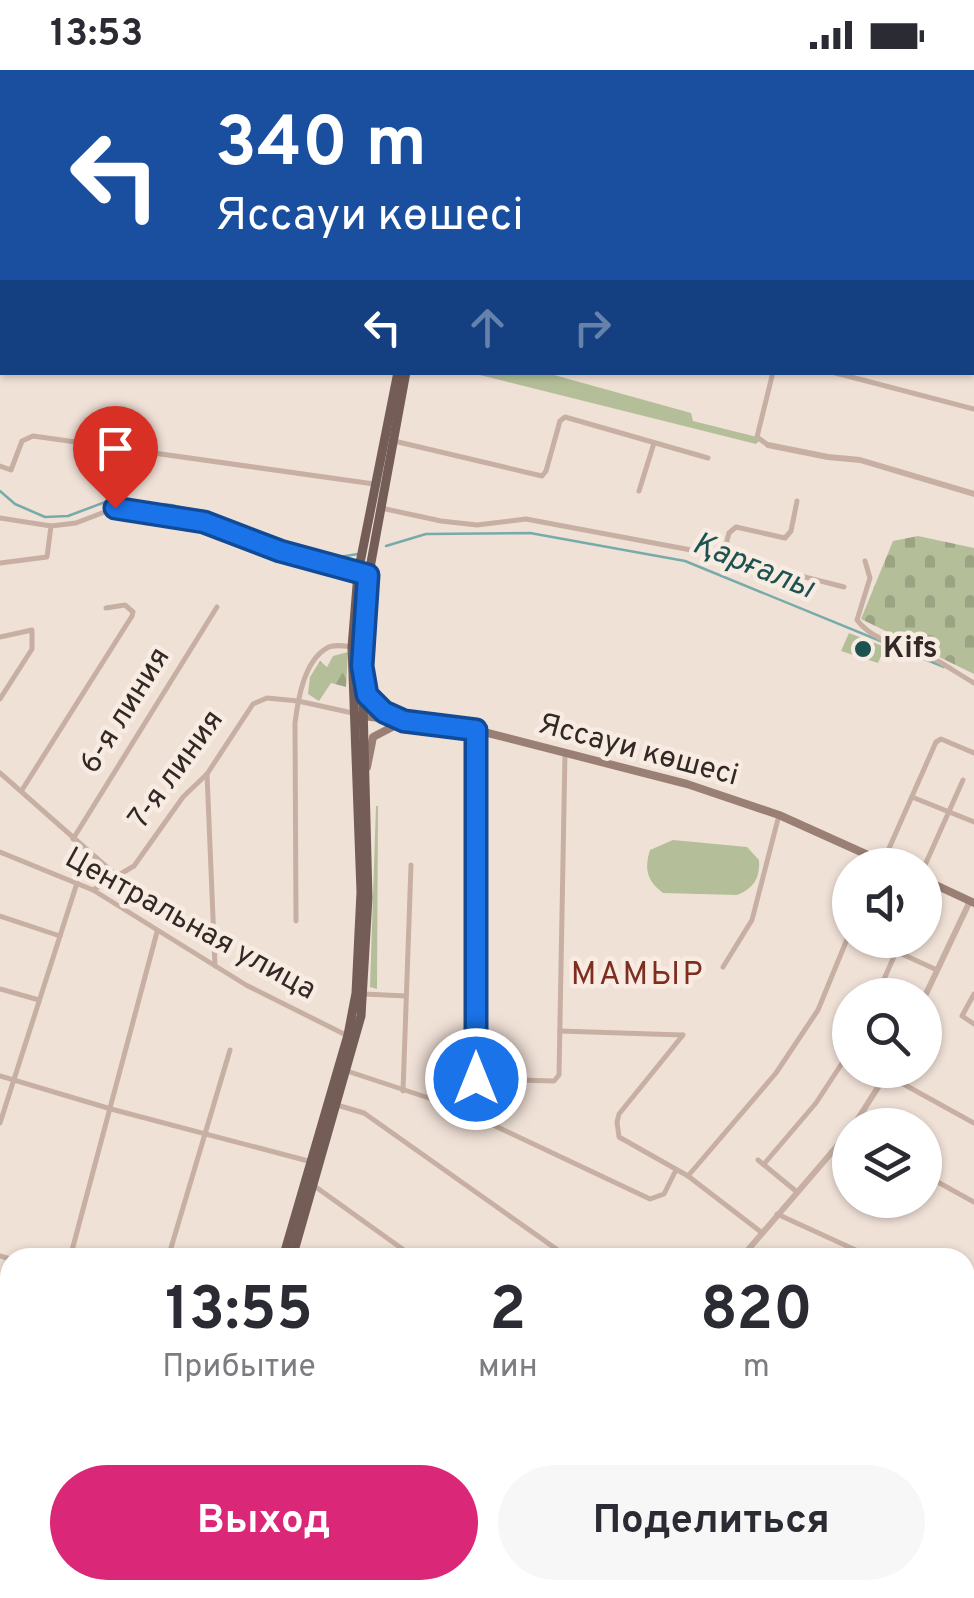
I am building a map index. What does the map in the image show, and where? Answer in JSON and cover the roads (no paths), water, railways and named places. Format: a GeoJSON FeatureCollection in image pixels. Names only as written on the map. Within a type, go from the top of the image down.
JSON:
{"type":"FeatureCollection","features":[{"type":"Feature","properties":{"kind":"main road"},"geometry":{"type":"LineString","coordinates":[[286,1248],[364,994],[368,898],[364,731],[352,647],[397,375]]}},
{"type":"Feature","properties":{"kind":"main road"},"geometry":{"type":"LineString","coordinates":[[368,547],[381,508],[405,375]]}},
{"type":"Feature","properties":{"kind":"main road"},"geometry":{"type":"LineString","coordinates":[[295,1248],[313,1185],[315,1162],[348,1070],[352,1037],[361,892],[359,715],[363,574]]}},
{"type":"Feature","properties":{"kind":"main road"},"geometry":{"type":"LineString","coordinates":[[362,666],[367,695],[384,712],[404,721]]}},
{"type":"Feature","properties":{"kind":"main road","name":"Яссауи көшесі"},"geometry":{"type":"LineString","coordinates":[[359,715],[476,730],[687,784],[779,815],[853,848]]}},
{"type":"Feature","properties":{"kind":"main road"},"geometry":{"type":"LineString","coordinates":[[365,776],[373,736],[404,721]]}},
{"type":"Feature","properties":{"kind":"main road"},"geometry":{"type":"LineString","coordinates":[[942,888],[972,902]]}},
{"type":"Feature","properties":{"kind":"street"},"geometry":{"type":"LineString","coordinates":[[772,375],[757,437],[768,445],[828,458],[860,460],[974,494]]}},
{"type":"Feature","properties":{"kind":"street"},"geometry":{"type":"LineString","coordinates":[[844,375],[974,409]]}},
{"type":"Feature","properties":{"kind":"street"},"geometry":{"type":"LineString","coordinates":[[394,440],[542,476],[560,421],[565,417],[708,458]]}},
{"type":"Feature","properties":{"kind":"street"},"geometry":{"type":"LineString","coordinates":[[0,466],[12,470],[22,441],[33,436],[378,484]]}},
{"type":"Feature","properties":{"kind":"street"},"geometry":{"type":"LineString","coordinates":[[638,491],[654,444]]}},
{"type":"Feature","properties":{"kind":"street"},"geometry":{"type":"LineString","coordinates":[[724,556],[729,533],[736,527],[785,538],[791,531],[797,501]]}},
{"type":"Feature","properties":{"kind":"street"},"geometry":{"type":"LineString","coordinates":[[0,518],[52,526],[76,523],[115,508],[164,513],[232,530],[280,551],[363,574]]}},
{"type":"Feature","properties":{"kind":"street"},"geometry":{"type":"LineString","coordinates":[[381,508],[477,524],[526,519],[724,556],[844,587]]}},
{"type":"Feature","properties":{"kind":"street"},"geometry":{"type":"LineString","coordinates":[[0,563],[48,557],[52,526]]}},
{"type":"Feature","properties":{"kind":"street"},"geometry":{"type":"LineString","coordinates":[[865,561],[870,578],[857,620],[862,626],[936,660],[974,683]]}},
{"type":"Feature","properties":{"kind":"street"},"geometry":{"type":"LineString","coordinates":[[22,790],[133,612],[125,606],[106,608]]}},
{"type":"Feature","properties":{"kind":"street","name":"6-я линия"},"geometry":{"type":"LineString","coordinates":[[73,839],[216,607]]}},
{"type":"Feature","properties":{"kind":"street"},"geometry":{"type":"LineString","coordinates":[[0,637],[32,630],[34,644],[0,699]]}},
{"type":"Feature","properties":{"kind":"street"},"geometry":{"type":"LineString","coordinates":[[296,921],[298,701],[309,671],[322,652],[329,646],[352,647]]}},
{"type":"Feature","properties":{"kind":"street","name":"7-я линия"},"geometry":{"type":"LineString","coordinates":[[93,890],[134,866],[183,797],[207,774],[252,704],[267,698],[298,701],[359,715]]}},
{"type":"Feature","properties":{"kind":"street"},"geometry":{"type":"LineString","coordinates":[[476,730],[476,1116]]}},
{"type":"Feature","properties":{"kind":"street"},"geometry":{"type":"LineString","coordinates":[[893,848],[936,742],[941,739],[974,753]]}},
{"type":"Feature","properties":{"kind":"street"},"geometry":{"type":"LineString","coordinates":[[476,1079],[558,1079],[565,753]]}},
{"type":"Feature","properties":{"kind":"street"},"geometry":{"type":"LineString","coordinates":[[0,773],[117,876]]}},
{"type":"Feature","properties":{"kind":"street"},"geometry":{"type":"LineString","coordinates":[[207,774],[215,967]]}},
{"type":"Feature","properties":{"kind":"street"},"geometry":{"type":"LineString","coordinates":[[932,848],[963,780]]}},
{"type":"Feature","properties":{"kind":"street"},"geometry":{"type":"LineString","coordinates":[[912,796],[974,822]]}},
{"type":"Feature","properties":{"kind":"street"},"geometry":{"type":"LineString","coordinates":[[723,967],[752,920],[779,815]]}},
{"type":"Feature","properties":{"kind":"street","name":"Центральная улица"},"geometry":{"type":"LineString","coordinates":[[0,852],[78,882],[215,967],[299,1014],[352,1037]]}},
{"type":"Feature","properties":{"kind":"street"},"geometry":{"type":"LineString","coordinates":[[404,1091],[411,865]]}},
{"type":"Feature","properties":{"kind":"street"},"geometry":{"type":"LineString","coordinates":[[0,1123],[78,882]]}},
{"type":"Feature","properties":{"kind":"street"},"geometry":{"type":"LineString","coordinates":[[934,978],[972,902]]}},
{"type":"Feature","properties":{"kind":"street"},"geometry":{"type":"LineString","coordinates":[[0,916],[60,936]]}},
{"type":"Feature","properties":{"kind":"street"},"geometry":{"type":"LineString","coordinates":[[73,1248],[157,932]]}},
{"type":"Feature","properties":{"kind":"street"},"geometry":{"type":"LineString","coordinates":[[688,1176],[776,1073],[818,1010],[839,958]]}},
{"type":"Feature","properties":{"kind":"street"},"geometry":{"type":"LineString","coordinates":[[910,958],[938,970]]}},
{"type":"Feature","properties":{"kind":"street"},"geometry":{"type":"LineString","coordinates":[[0,989],[39,1000]]}},
{"type":"Feature","properties":{"kind":"street"},"geometry":{"type":"LineString","coordinates":[[364,994],[406,996]]}},
{"type":"Feature","properties":{"kind":"street"},"geometry":{"type":"LineString","coordinates":[[974,994],[962,1016],[974,1024]]}},
{"type":"Feature","properties":{"kind":"street"},"geometry":{"type":"LineString","coordinates":[[560,1030],[684,1035],[617,1118],[621,1140],[688,1176],[761,1232]]}},
{"type":"Feature","properties":{"kind":"street"},"geometry":{"type":"LineString","coordinates":[[171,1248],[230,1050]]}},
{"type":"Feature","properties":{"kind":"street"},"geometry":{"type":"LineString","coordinates":[[348,1070],[476,1116],[650,1199],[664,1194],[676,1170]]}},
{"type":"Feature","properties":{"kind":"street"},"geometry":{"type":"LineString","coordinates":[[0,1076],[315,1162]]}},
{"type":"Feature","properties":{"kind":"street"},"geometry":{"type":"LineString","coordinates":[[797,1192],[761,1162],[816,1104],[832,1080]]}},
{"type":"Feature","properties":{"kind":"street"},"geometry":{"type":"LineString","coordinates":[[915,1088],[974,1123]]}},
{"type":"Feature","properties":{"kind":"street"},"geometry":{"type":"LineString","coordinates":[[337,1106],[364,1113],[555,1248]]}},
{"type":"Feature","properties":{"kind":"street"},"geometry":{"type":"LineString","coordinates":[[749,1248],[832,1152]]}},
{"type":"Feature","properties":{"kind":"street"},"geometry":{"type":"LineString","coordinates":[[942,1184],[974,1202]]}},
{"type":"Feature","properties":{"kind":"street"},"geometry":{"type":"LineString","coordinates":[[313,1185],[401,1248]]}},
{"type":"Feature","properties":{"kind":"street"},"geometry":{"type":"LineString","coordinates":[[777,1214],[851,1248]]}},
{"type":"Feature","properties":{"kind":"waterway","name":"Қарғалы"},"geometry":{"type":"LineString","coordinates":[[0,491],[15,504],[45,517],[68,516],[108,501],[172,505],[221,519],[315,556],[327,559],[358,554]]}},
{"type":"Feature","properties":{"kind":"waterway","name":"Қарғалы"},"geometry":{"type":"LineString","coordinates":[[386,546],[426,534],[530,533],[685,561],[944,667]]}},
{"type":"Feature","properties":{"kind":"place","name":"Kifs"},"geometry":{"type":"Point","coordinates":[863,649]}},
{"type":"Feature","properties":{"kind":"district","name":"МАМЫР"},"geometry":{"type":"Point","coordinates":[638,976]}}]}
